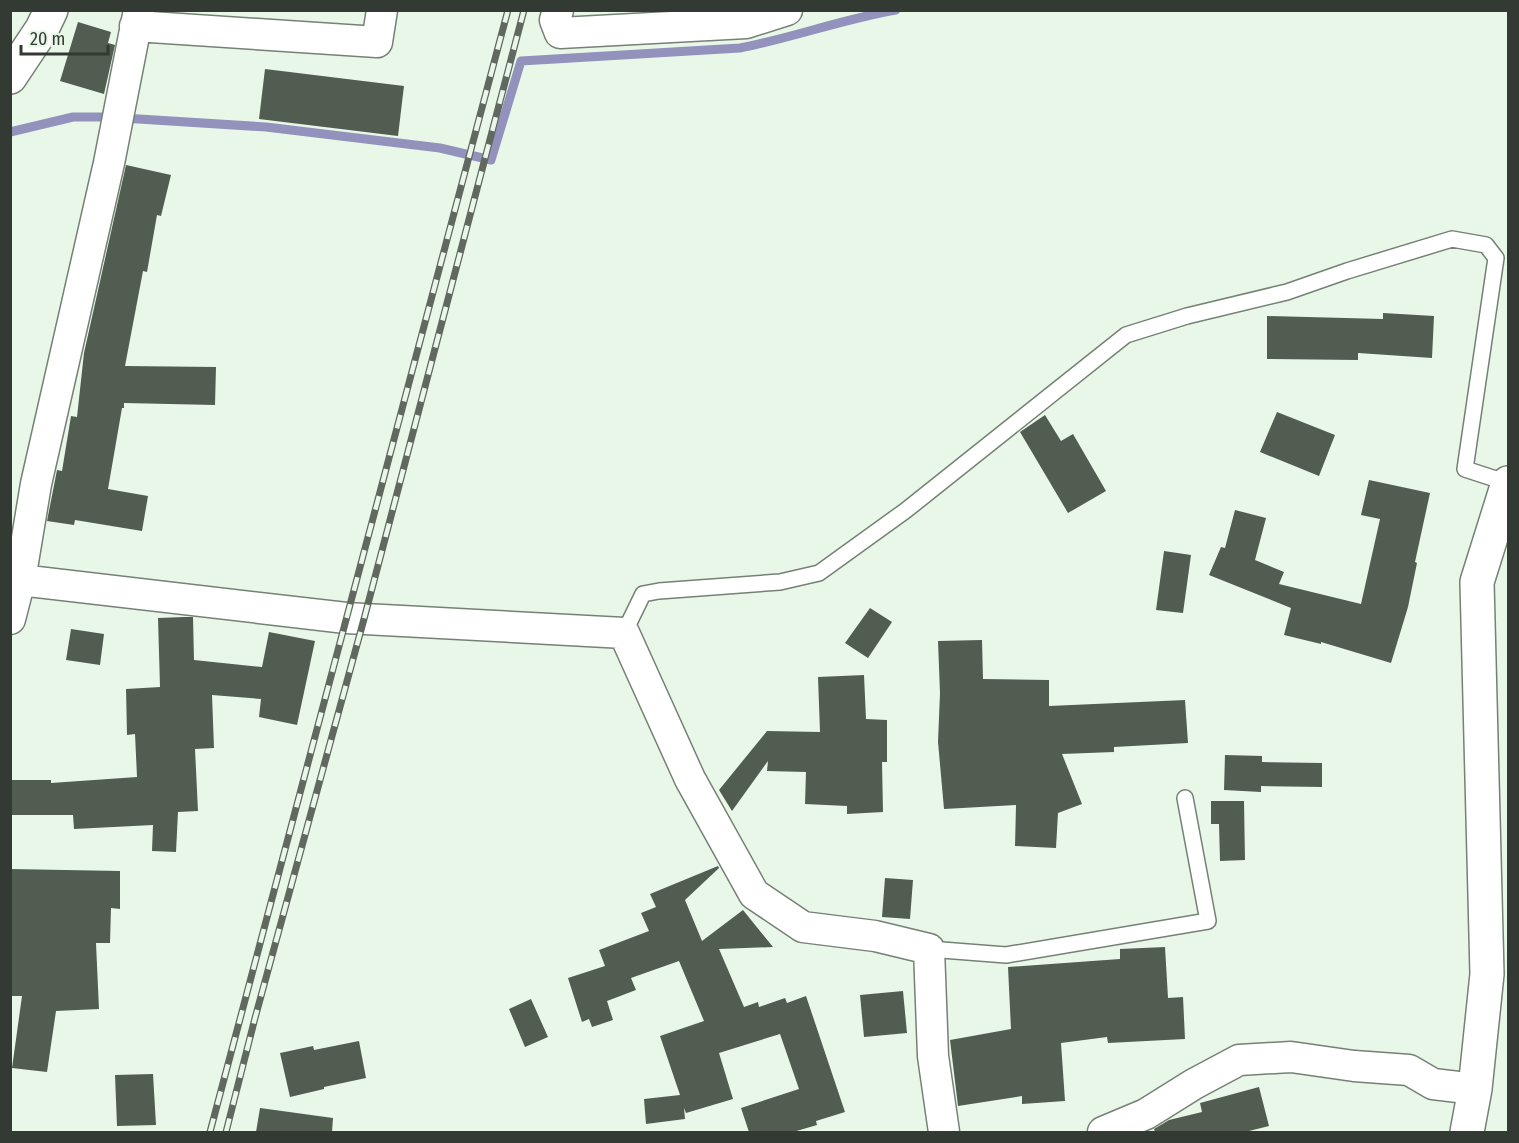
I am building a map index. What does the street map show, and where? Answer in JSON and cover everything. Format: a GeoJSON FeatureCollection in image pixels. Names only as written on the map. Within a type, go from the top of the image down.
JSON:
{"type":"FeatureCollection","features":[{"type":"Feature","properties":{"kind":"street"},"geometry":{"type":"LineString","coordinates":[[10,77],[42,29],[51,10]]}},
{"type":"Feature","properties":{"kind":"street"},"geometry":{"type":"LineString","coordinates":[[10,619],[20,580],[36,484],[108,163],[137,18],[377,42],[382,10]]}},
{"type":"Feature","properties":{"kind":"street"},"geometry":{"type":"LineString","coordinates":[[558,10],[555,20],[560,33],[717,17],[746,23],[787,10]]}},
{"type":"Feature","properties":{"kind":"street"},"geometry":{"type":"LineString","coordinates":[[1467,1132],[1475,1089],[1487,974],[1487,885],[1481,788],[1477,582],[1508,483]]}},
{"type":"Feature","properties":{"kind":"street"},"geometry":{"type":"LineString","coordinates":[[20,580],[346,618],[624,633],[690,778],[754,894],[803,927],[875,936],[929,949],[933,1056],[944,1132]]}},
{"type":"Feature","properties":{"kind":"street"},"geometry":{"type":"LineString","coordinates":[[1103,1132],[1147,1123],[1194,1084],[1239,1060],[1291,1057],[1353,1066],[1409,1070],[1433,1084],[1475,1089]]}},
{"type":"Feature","properties":{"kind":"lane"},"geometry":{"type":"LineString","coordinates":[[624,633],[643,594],[780,582],[819,573],[905,511],[1126,335],[1187,316],[1287,292],[1452,239],[1486,245],[1496,258],[1465,469],[1508,483]]}},
{"type":"Feature","properties":{"kind":"lane"},"geometry":{"type":"LineString","coordinates":[[929,949],[1006,955],[1208,921],[1185,798]]}},
{"type":"Feature","properties":{"kind":"building"},"geometry":{"type":"Polygon","coordinates":[[[78,22],[111,32],[108,43],[115,45],[104,94],[60,81],[78,22]]]}},
{"type":"Feature","properties":{"kind":"building"},"geometry":{"type":"Polygon","coordinates":[[[265,69],[404,86],[398,136],[259,119],[265,69]]]}},
{"type":"Feature","properties":{"kind":"building"},"geometry":{"type":"Polygon","coordinates":[[[126,165],[171,175],[161,216],[157,215],[147,272],[143,271],[125,366],[216,367],[215,405],[124,403],[108,489],[148,496],[142,531],[75,520],[74,525],[47,521],[57,470],[62,471],[71,416],[77,417],[84,353],[126,165]]]}},
{"type":"Feature","properties":{"kind":"building"},"geometry":{"type":"Polygon","coordinates":[[[1383,313],[1434,316],[1432,358],[1358,353],[1358,360],[1267,359],[1267,316],[1383,319],[1383,313]]]}},
{"type":"Feature","properties":{"kind":"building"},"geometry":{"type":"Polygon","coordinates":[[[1277,412],[1335,435],[1319,476],[1260,452],[1277,412]]]}},
{"type":"Feature","properties":{"kind":"building"},"geometry":{"type":"Polygon","coordinates":[[[1045,415],[1061,441],[1073,434],[1106,491],[1068,513],[1020,432],[1045,415]]]}},
{"type":"Feature","properties":{"kind":"building"},"geometry":{"type":"Polygon","coordinates":[[[1369,480],[1430,493],[1408,607],[1391,663],[1321,642],[1321,644],[1284,635],[1291,608],[1209,575],[1221,547],[1225,548],[1235,510],[1266,518],[1255,560],[1284,572],[1279,584],[1361,604],[1380,519],[1361,515],[1369,480]]]}},
{"type":"Feature","properties":{"kind":"building"},"geometry":{"type":"Polygon","coordinates":[[[1164,551],[1191,555],[1183,613],[1156,610],[1164,551]]]}},
{"type":"Feature","properties":{"kind":"building"},"geometry":{"type":"Polygon","coordinates":[[[870,608],[892,622],[868,658],[845,643],[870,608]]]}},
{"type":"Feature","properties":{"kind":"building"},"geometry":{"type":"Polygon","coordinates":[[[193,617],[194,660],[262,667],[269,632],[315,641],[297,725],[259,717],[261,699],[212,695],[214,748],[195,749],[198,811],[178,812],[176,852],[152,851],[153,825],[74,829],[73,815],[10,815],[10,780],[51,780],[51,783],[137,777],[135,734],[127,735],[126,689],[160,687],[158,618],[193,617]]]}},
{"type":"Feature","properties":{"kind":"building"},"geometry":{"type":"Polygon","coordinates":[[[71,629],[104,634],[100,665],[66,660],[71,629]]]}},
{"type":"Feature","properties":{"kind":"building"},"geometry":{"type":"Polygon","coordinates":[[[982,640],[983,679],[1049,680],[1049,706],[1185,700],[1188,743],[1114,747],[1114,752],[1062,754],[1082,804],[1058,813],[1056,848],[1015,846],[1016,805],[944,809],[938,742],[940,693],[938,641],[982,640]]]}},
{"type":"Feature","properties":{"kind":"building"},"geometry":{"type":"Polygon","coordinates":[[[864,675],[866,719],[887,720],[887,762],[882,762],[883,812],[847,814],[847,806],[805,804],[806,772],[767,771],[768,761],[732,811],[719,790],[767,731],[820,732],[818,677],[864,675]]]}},
{"type":"Feature","properties":{"kind":"building"},"geometry":{"type":"Polygon","coordinates":[[[1225,755],[1262,756],[1262,762],[1322,763],[1322,787],[1261,786],[1261,792],[1224,790],[1225,755]]]}},
{"type":"Feature","properties":{"kind":"building"},"geometry":{"type":"Polygon","coordinates":[[[1211,801],[1244,801],[1245,860],[1220,861],[1219,824],[1211,824],[1211,801]]]}},
{"type":"Feature","properties":{"kind":"building"},"geometry":{"type":"Polygon","coordinates":[[[718,866],[719,868],[685,900],[702,941],[743,910],[773,947],[719,949],[744,1007],[758,1002],[759,1007],[785,998],[787,1003],[806,996],[845,1112],[816,1121],[817,1125],[793,1132],[749,1132],[741,1108],[799,1089],[780,1034],[719,1053],[733,1099],[686,1113],[684,1108],[685,1119],[646,1124],[644,1099],[680,1095],[660,1036],[704,1021],[679,961],[631,978],[636,990],[607,1001],[613,1020],[592,1027],[589,1019],[582,1022],[568,978],[605,966],[599,950],[649,931],[641,913],[656,907],[650,894],[718,866]]]}},
{"type":"Feature","properties":{"kind":"building"},"geometry":{"type":"Polygon","coordinates":[[[10,869],[120,871],[120,909],[111,908],[110,943],[96,943],[99,1009],[56,1011],[47,1072],[12,1068],[22,996],[10,996],[10,869]]]}},
{"type":"Feature","properties":{"kind":"building"},"geometry":{"type":"Polygon","coordinates":[[[885,878],[913,880],[910,919],[882,917],[885,878]]]}},
{"type":"Feature","properties":{"kind":"building"},"geometry":{"type":"Polygon","coordinates":[[[1165,947],[1168,998],[1183,997],[1185,1039],[1108,1043],[1107,1037],[1061,1043],[1065,1101],[1022,1104],[1022,1096],[958,1106],[950,1040],[1011,1029],[1008,967],[1120,959],[1120,949],[1165,947]]]}},
{"type":"Feature","properties":{"kind":"building"},"geometry":{"type":"Polygon","coordinates":[[[903,991],[907,1033],[864,1037],[860,995],[903,991]]]}},
{"type":"Feature","properties":{"kind":"building"},"geometry":{"type":"Polygon","coordinates":[[[531,999],[548,1037],[525,1047],[509,1009],[531,999]]]}},
{"type":"Feature","properties":{"kind":"building"},"geometry":{"type":"Polygon","coordinates":[[[359,1041],[366,1078],[290,1097],[280,1053],[313,1046],[314,1050],[359,1041]]]}},
{"type":"Feature","properties":{"kind":"building"},"geometry":{"type":"Polygon","coordinates":[[[153,1074],[156,1125],[117,1126],[115,1075],[153,1074]]]}},
{"type":"Feature","properties":{"kind":"building"},"geometry":{"type":"Polygon","coordinates":[[[1259,1087],[1269,1126],[1245,1132],[1155,1132],[1154,1129],[1169,1120],[1202,1112],[1200,1103],[1259,1087]]]}},
{"type":"Feature","properties":{"kind":"building"},"geometry":{"type":"Polygon","coordinates":[[[260,1108],[333,1118],[332,1132],[256,1132],[260,1108]]]}},
{"type":"Feature","properties":{"kind":"waterway"},"geometry":{"type":"LineString","coordinates":[[10,132],[73,117],[107,117],[266,127],[440,148],[491,160],[521,61],[740,48],[896,10]]}},
{"type":"Feature","properties":{"kind":"railway"},"geometry":{"type":"LineString","coordinates":[[210,1132],[508,10]]}},
{"type":"Feature","properties":{"kind":"railway"},"geometry":{"type":"LineString","coordinates":[[226,1132],[524,10]]}}]}
